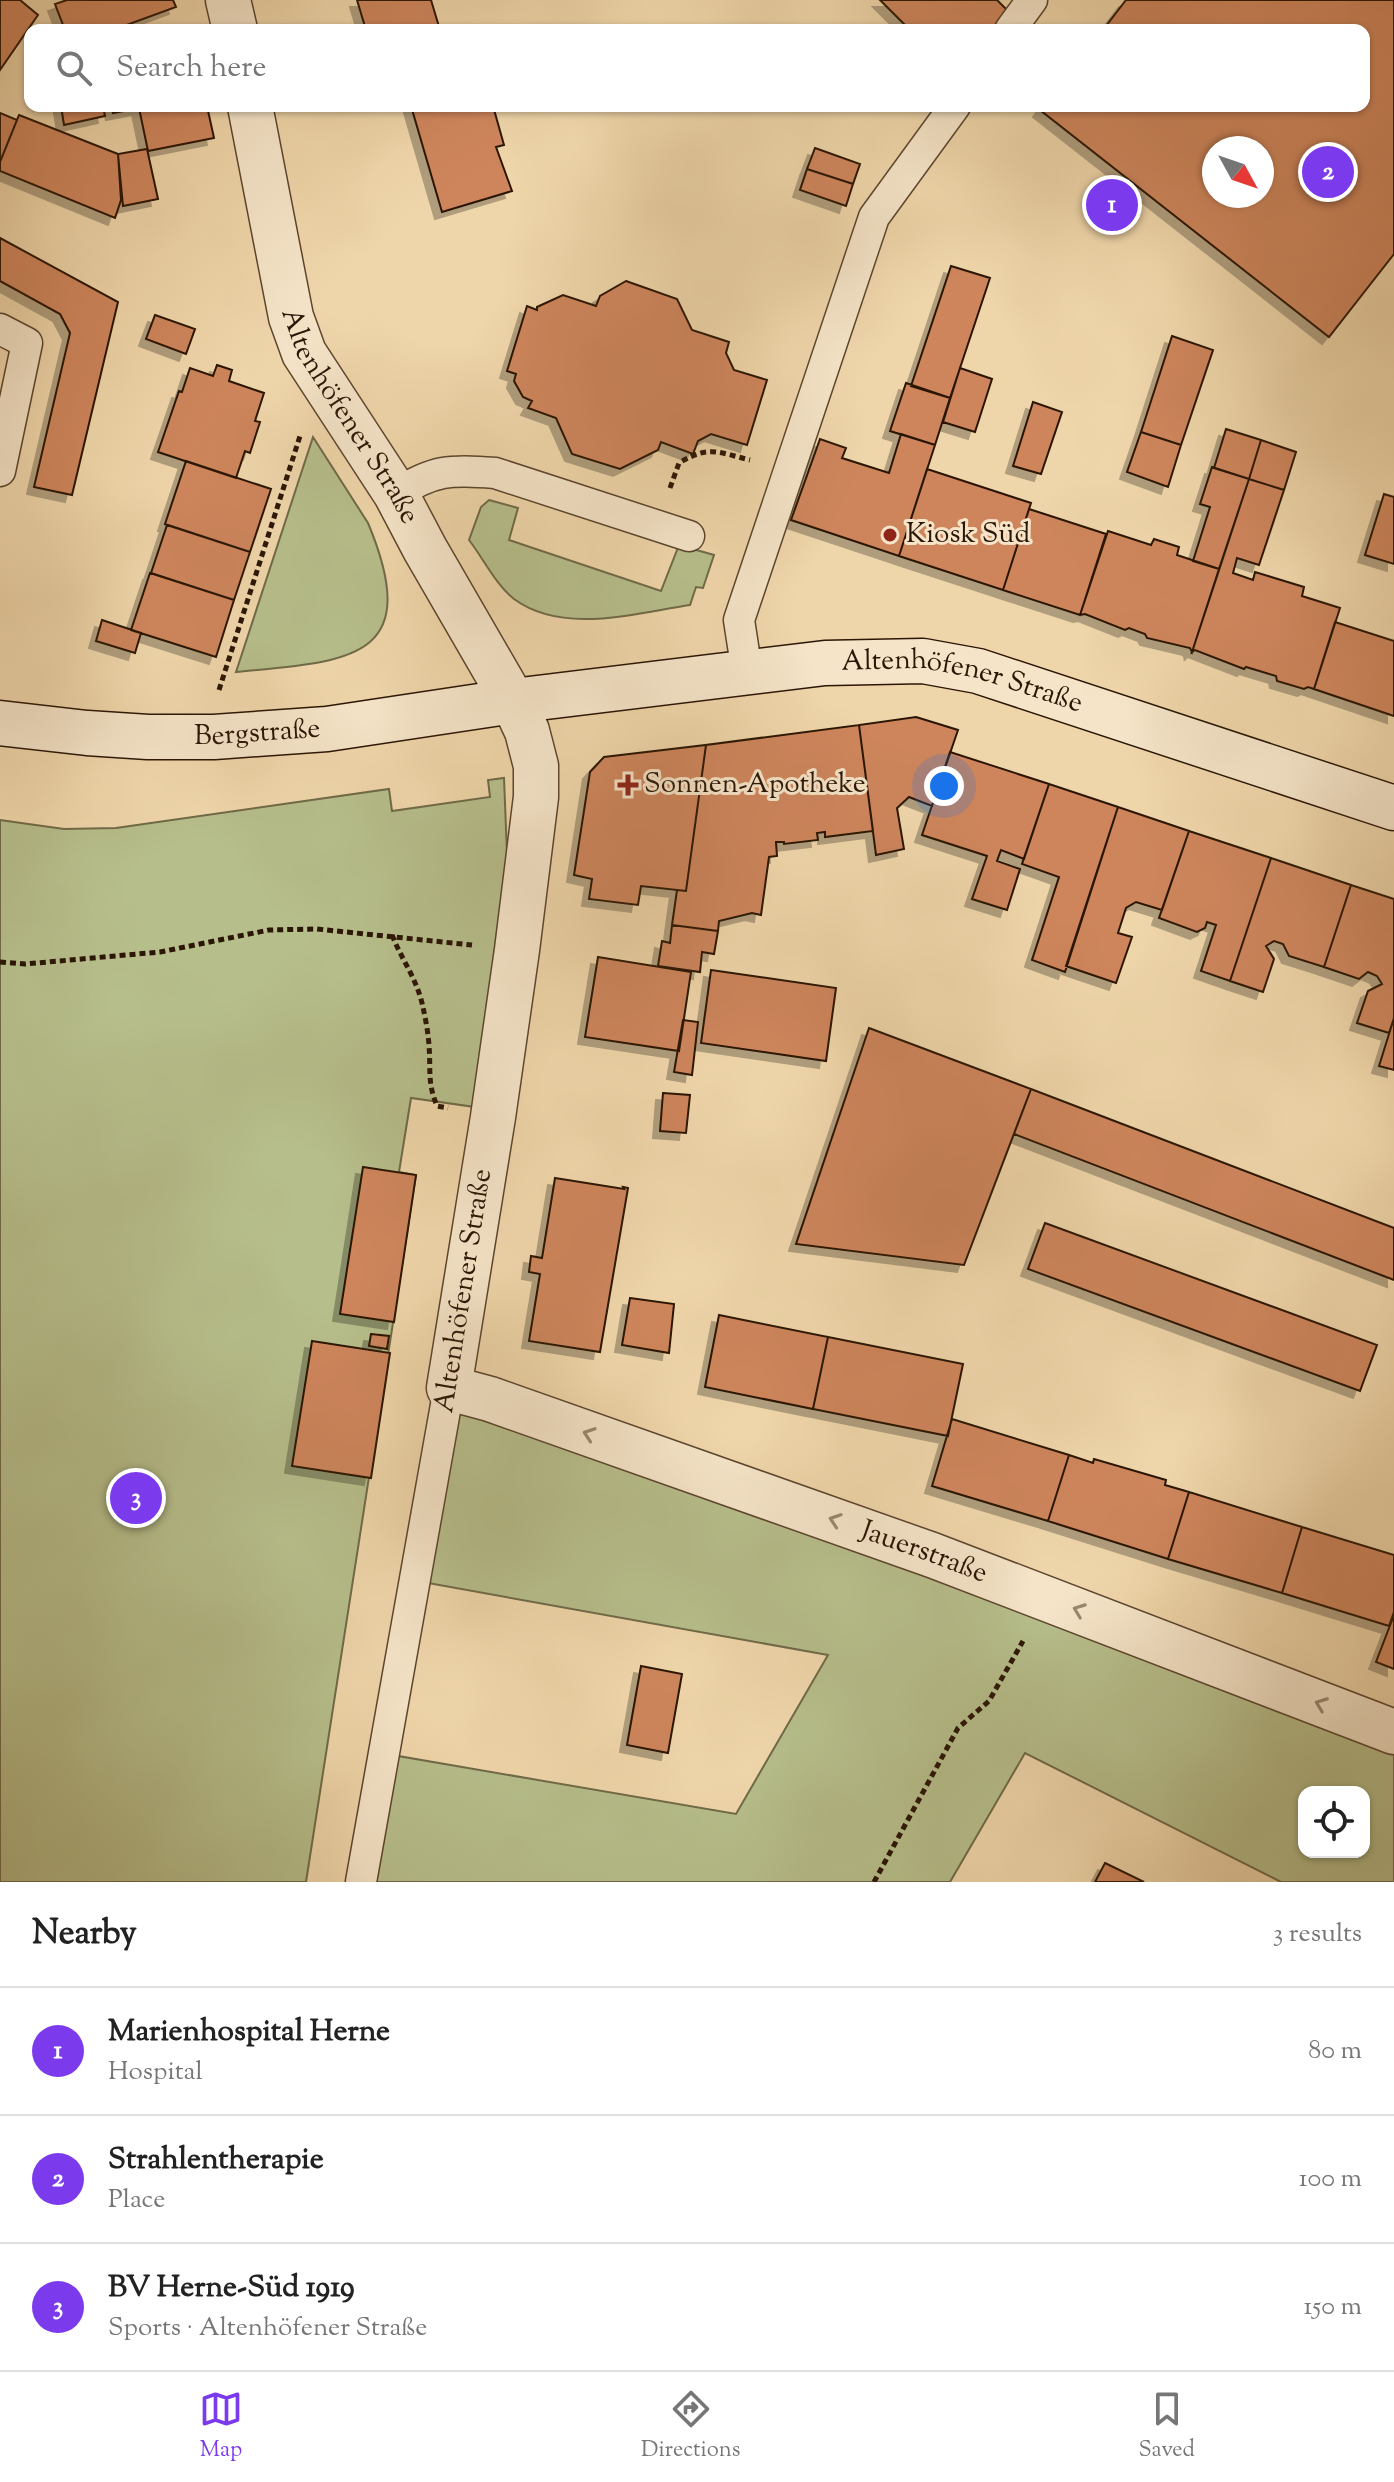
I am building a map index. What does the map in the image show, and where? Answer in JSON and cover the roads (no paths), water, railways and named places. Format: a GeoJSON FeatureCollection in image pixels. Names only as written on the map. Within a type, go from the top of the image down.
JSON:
{"type":"FeatureCollection","features":[{"type":"Feature","properties":{"kind":"street"},"geometry":{"type":"LineString","coordinates":[[228,0],[234,24]]}},
{"type":"Feature","properties":{"kind":"street","name":"Altenhöfener Straße"},"geometry":{"type":"LineString","coordinates":[[251,112],[291,317],[304,353],[396,494],[513,701],[527,731],[536,766],[536,797],[517,950],[449,1388]]}},
{"type":"Feature","properties":{"kind":"street","name":"Altenhöfener Straße"},"geometry":{"type":"LineString","coordinates":[[513,701],[825,663],[923,661],[978,671],[1394,808]]}},
{"type":"Feature","properties":{"kind":"street","name":"Bergstraße"},"geometry":{"type":"LineString","coordinates":[[0,723],[148,737],[214,737],[327,729],[513,701]]}},
{"type":"Feature","properties":{"kind":"street","name":"Jauerstraße"},"geometry":{"type":"LineString","coordinates":[[449,1388],[490,1399],[874,1534],[1394,1732]]}},
{"type":"Feature","properties":{"kind":"lane"},"geometry":{"type":"LineString","coordinates":[[1014,24],[1032,0]]}},
{"type":"Feature","properties":{"kind":"lane"},"geometry":{"type":"LineString","coordinates":[[747,672],[739,620],[874,217],[951,112]]}},
{"type":"Feature","properties":{"kind":"lane"},"geometry":{"type":"LineString","coordinates":[[0,329],[27,343],[0,471]]}},
{"type":"Feature","properties":{"kind":"lane"},"geometry":{"type":"LineString","coordinates":[[396,494],[422,477],[463,470],[495,473],[689,536]]}},
{"type":"Feature","properties":{"kind":"lane","name":"Altenhöfener Straße"},"geometry":{"type":"LineString","coordinates":[[361,1882],[449,1388]]}},
{"type":"Feature","properties":{"kind":"place","name":"Strahlentherapie"},"geometry":{"type":"Point","coordinates":[1328,172]}},
{"type":"Feature","properties":{"kind":"place","name":"Marienhospital Herne"},"geometry":{"type":"Point","coordinates":[1112,205]}},
{"type":"Feature","properties":{"kind":"place","name":"Kiosk Süd"},"geometry":{"type":"Point","coordinates":[890,535]}},
{"type":"Feature","properties":{"kind":"place","name":"Sonnen-Apotheke"},"geometry":{"type":"Point","coordinates":[628,785]}},
{"type":"Feature","properties":{"kind":"place","name":"BV Herne-Süd 1919"},"geometry":{"type":"Point","coordinates":[136,1498]}}]}
